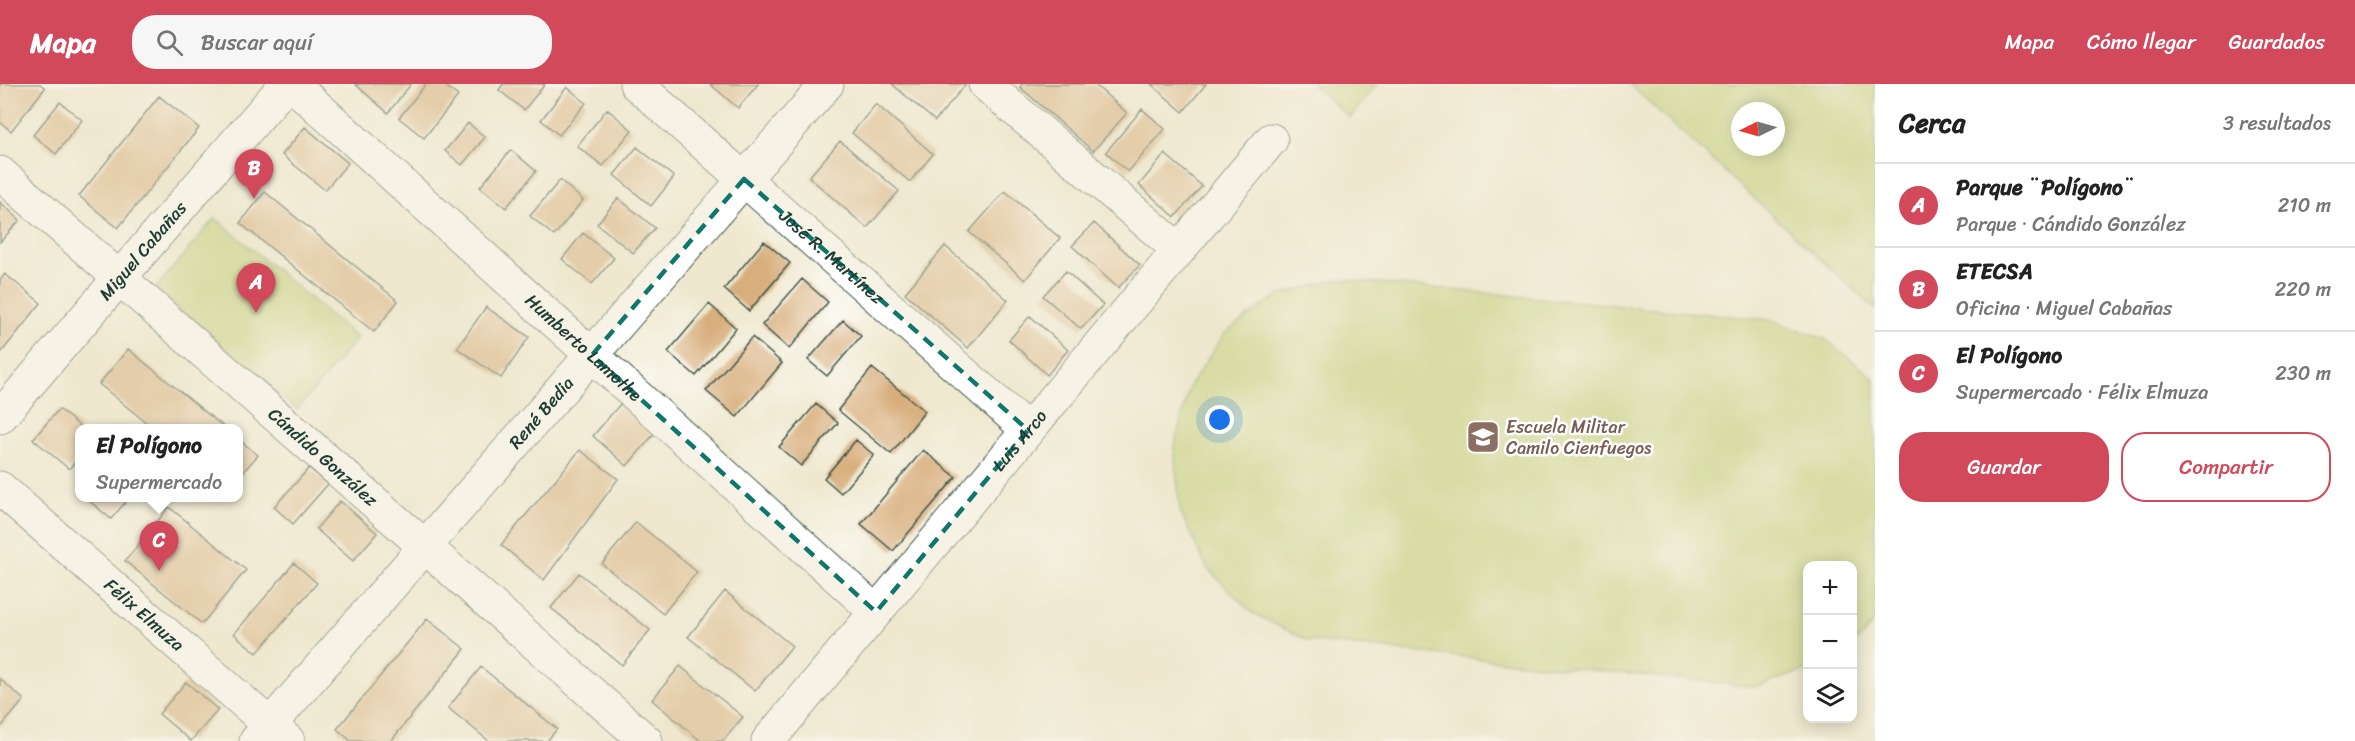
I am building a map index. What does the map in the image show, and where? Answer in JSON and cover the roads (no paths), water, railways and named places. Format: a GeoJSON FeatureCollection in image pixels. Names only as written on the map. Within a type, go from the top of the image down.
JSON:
{"type":"FeatureCollection","features":[{"type":"Feature","properties":{"kind":"street","name":"Miguel Cabañas"},"geometry":{"type":"LineString","coordinates":[[0,417],[286,84]]}},
{"type":"Feature","properties":{"kind":"street","name":"Humberto Lamothe"},"geometry":{"type":"LineString","coordinates":[[292,84],[876,612]]}},
{"type":"Feature","properties":{"kind":"street","name":"José R. Martínez"},"geometry":{"type":"LineString","coordinates":[[636,84],[1028,430]]}},
{"type":"Feature","properties":{"kind":"street","name":"René Bedia"},"geometry":{"type":"LineString","coordinates":[[271,736],[425,546],[827,84]]}},
{"type":"Feature","properties":{"kind":"street"},"geometry":{"type":"LineString","coordinates":[[985,84],[1179,250]]}},
{"type":"Feature","properties":{"kind":"street","name":"Luis Arco"},"geometry":{"type":"LineString","coordinates":[[768,741],[1271,140]]}},
{"type":"Feature","properties":{"kind":"street","name":"Cándido González"},"geometry":{"type":"LineString","coordinates":[[0,173],[646,741]]}},
{"type":"Feature","properties":{"kind":"street","name":"Félix Elmuza"},"geometry":{"type":"LineString","coordinates":[[0,488],[271,736]]}},
{"type":"Feature","properties":{"kind":"place","name":"ETECSA"},"geometry":{"type":"Point","coordinates":[254,199]}},
{"type":"Feature","properties":{"kind":"place","name":"Parque ¨Polígono¨"},"geometry":{"type":"Point","coordinates":[256,313]}},
{"type":"Feature","properties":{"kind":"place","name":"Escuela Militar Camilo Cienfuegos"},"geometry":{"type":"Point","coordinates":[1483,437]}},
{"type":"Feature","properties":{"kind":"place","name":"El Polígono"},"geometry":{"type":"Point","coordinates":[159,571]}}]}
